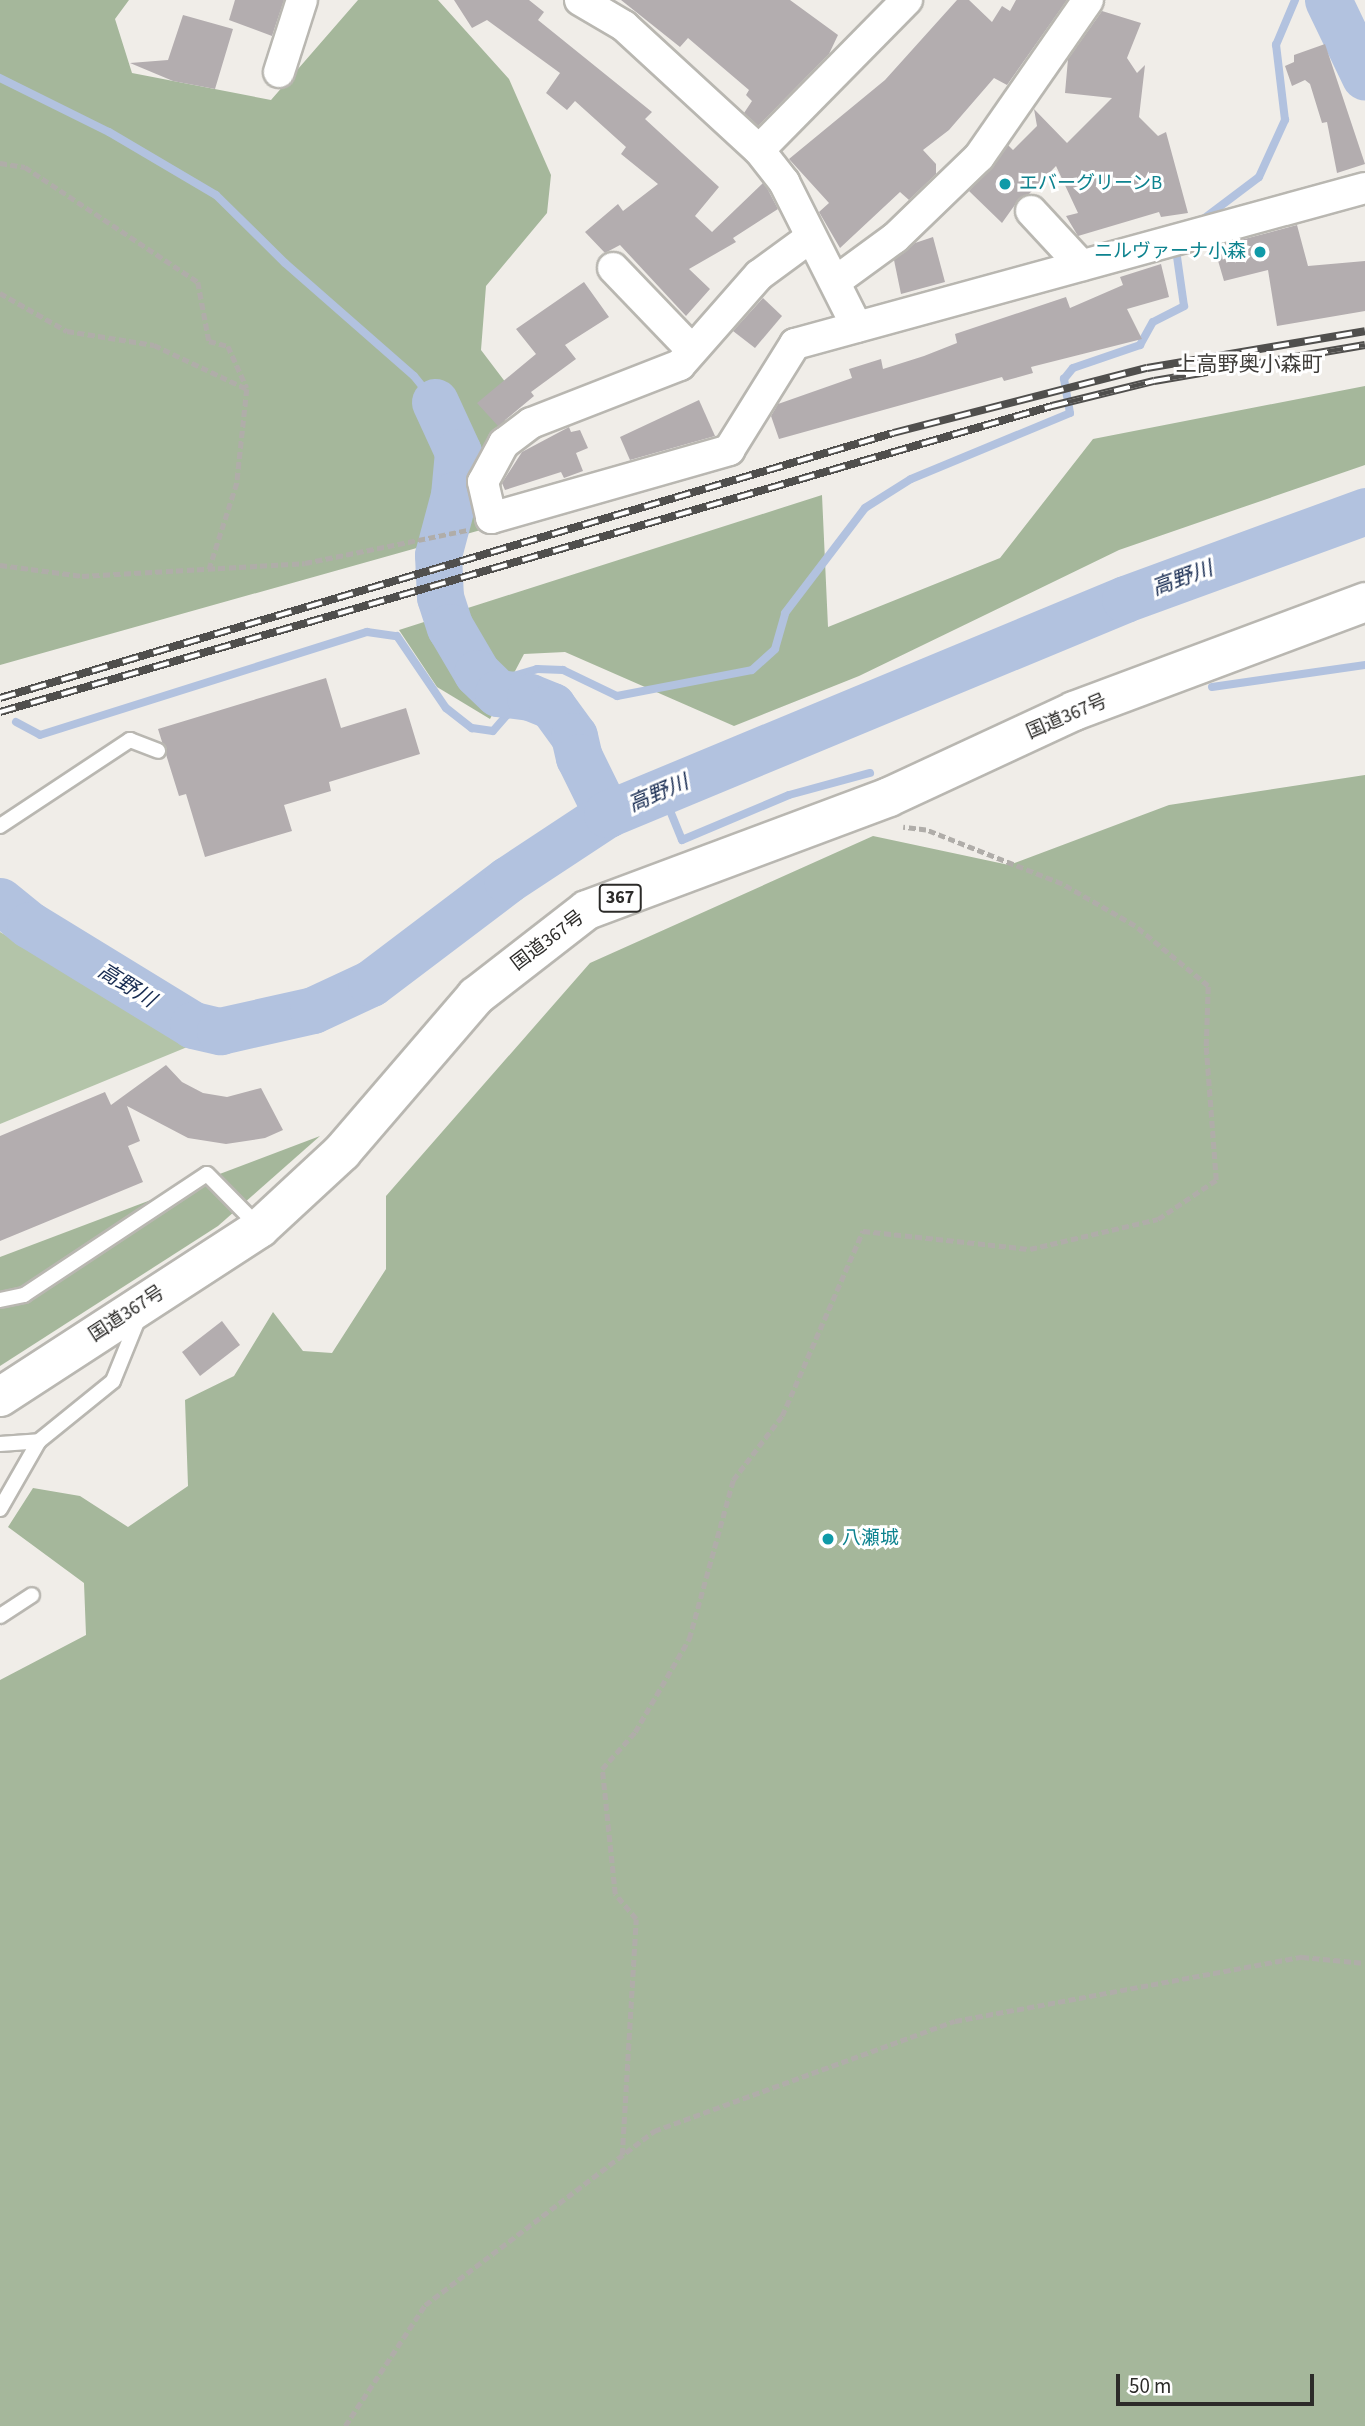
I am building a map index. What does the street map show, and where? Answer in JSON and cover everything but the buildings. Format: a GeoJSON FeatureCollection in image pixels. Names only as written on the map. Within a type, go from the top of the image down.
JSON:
{"type":"FeatureCollection","features":[{"type":"Feature","properties":{"kind":"highway","name":"国道367号"},"geometry":{"type":"LineString","coordinates":[[0,1397],[260,1228],[342,1152],[476,996],[587,910],[889,797],[1074,711],[1365,602]]}},
{"type":"Feature","properties":{"kind":"street"},"geometry":{"type":"LineString","coordinates":[[279,72],[302,0]]}},
{"type":"Feature","properties":{"kind":"street"},"geometry":{"type":"LineString","coordinates":[[580,0],[624,26],[759,150],[784,182],[857,327]]}},
{"type":"Feature","properties":{"kind":"street"},"geometry":{"type":"LineString","coordinates":[[836,281],[895,238],[979,156],[1088,0]]}},
{"type":"Feature","properties":{"kind":"street"},"geometry":{"type":"LineString","coordinates":[[759,150],[893,4]]}},
{"type":"Feature","properties":{"kind":"street"},"geometry":{"type":"LineString","coordinates":[[811,237],[759,275],[690,348],[680,365],[531,423],[504,443],[483,482],[491,518],[729,450],[795,344],[1365,188]]}},
{"type":"Feature","properties":{"kind":"street"},"geometry":{"type":"LineString","coordinates":[[1031,211],[1081,265]]}},
{"type":"Feature","properties":{"kind":"street"},"geometry":{"type":"LineString","coordinates":[[613,268],[690,348]]}},
{"type":"Feature","properties":{"kind":"lane"},"geometry":{"type":"LineString","coordinates":[[0,826],[130,740],[158,751]]}},
{"type":"Feature","properties":{"kind":"lane"},"geometry":{"type":"LineString","coordinates":[[0,1300],[24,1295],[207,1174],[260,1228]]}},
{"type":"Feature","properties":{"kind":"lane"},"geometry":{"type":"LineString","coordinates":[[0,1509],[39,1441],[113,1381],[145,1303]]}},
{"type":"Feature","properties":{"kind":"lane"},"geometry":{"type":"LineString","coordinates":[[0,1444],[39,1441]]}},
{"type":"Feature","properties":{"kind":"lane"},"geometry":{"type":"LineString","coordinates":[[0,1616],[32,1595]]}},
{"type":"Feature","properties":{"kind":"path"},"geometry":{"type":"LineString","coordinates":[[0,163],[25,167],[198,282],[209,341],[228,346],[247,389],[237,484],[209,570]]}},
{"type":"Feature","properties":{"kind":"path"},"geometry":{"type":"LineString","coordinates":[[0,293],[66,331],[154,345],[247,389]]}},
{"type":"Feature","properties":{"kind":"path"},"geometry":{"type":"LineString","coordinates":[[0,565],[82,576],[209,570],[305,563],[458,534]]}},
{"type":"Feature","properties":{"kind":"path"},"geometry":{"type":"LineString","coordinates":[[622,2155],[636,1919],[615,1894],[601,1769],[635,1732],[689,1639],[733,1480],[782,1416],[863,1231],[1030,1249],[1158,1219],[1216,1180],[1206,1046],[1208,986],[1135,926],[1062,884],[926,830],[898,827]]}},
{"type":"Feature","properties":{"kind":"path"},"geometry":{"type":"LineString","coordinates":[[345,2426],[425,2305],[654,2131],[955,2021],[1302,1957],[1365,1963]]}},
{"type":"Feature","properties":{"kind":"green space"},"geometry":{"type":"Polygon","coordinates":[[[0,0],[129,0],[115,19],[132,73],[271,100],[358,0],[438,0],[509,79],[551,175],[547,213],[486,286],[481,350],[506,383],[503,473],[495,526],[0,665],[0,0]]]}},
{"type":"Feature","properties":{"kind":"green space"},"geometry":{"type":"Polygon","coordinates":[[[1365,386],[1365,465],[1119,550],[859,676],[734,726],[565,652],[524,654],[490,719],[437,687],[399,630],[822,495],[828,627],[1000,558],[1093,439],[1365,386]]]}},
{"type":"Feature","properties":{"kind":"green space"},"geometry":{"type":"Polygon","coordinates":[[[1365,775],[1365,2426],[0,2426],[0,1680],[86,1635],[84,1583],[8,1527],[33,1488],[80,1496],[128,1527],[188,1486],[185,1400],[234,1376],[273,1312],[303,1351],[332,1353],[386,1269],[386,1196],[590,963],[873,836],[1009,865],[1169,805],[1365,775]]]}},
{"type":"Feature","properties":{"kind":"green space"},"geometry":{"type":"Polygon","coordinates":[[[0,932],[197,1043],[0,1124],[0,932]]]}},
{"type":"Feature","properties":{"kind":"green space"},"geometry":{"type":"Polygon","coordinates":[[[320,1136],[218,1226],[0,1366],[0,1257],[320,1136]]]}},
{"type":"Feature","properties":{"kind":"waterway"},"geometry":{"type":"LineString","coordinates":[[1202,220],[1259,177],[1285,120],[1276,45],[1295,0]]}},
{"type":"Feature","properties":{"kind":"waterway"},"geometry":{"type":"LineString","coordinates":[[1328,0],[1365,77]]}},
{"type":"Feature","properties":{"kind":"waterway"},"geometry":{"type":"LineString","coordinates":[[0,78],[109,132],[216,195],[285,263],[414,376],[435,402]]}},
{"type":"Feature","properties":{"kind":"waterway"},"geometry":{"type":"LineString","coordinates":[[16,722],[40,735],[367,632],[397,636],[446,708],[472,728],[493,731],[507,715],[513,676],[537,669],[563,670],[617,696],[752,670],[775,649],[785,613],[865,508],[911,479],[1070,413],[1064,379],[1073,368],[1140,345],[1153,322],[1184,306],[1177,257]]}},
{"type":"Feature","properties":{"kind":"waterway"},"geometry":{"type":"LineString","coordinates":[[435,402],[458,452],[454,495],[438,555],[440,597],[450,627],[477,673],[498,693],[530,697],[552,706],[574,736],[579,757],[607,814]]}},
{"type":"Feature","properties":{"kind":"waterway","name":"高野川"},"geometry":{"type":"LineString","coordinates":[[0,901],[30,925],[193,1025],[220,1031],[313,1010],[371,983],[507,880],[607,814],[1125,599],[1365,511]]}},
{"type":"Feature","properties":{"kind":"waterway"},"geometry":{"type":"LineString","coordinates":[[1212,687],[1365,665]]}},
{"type":"Feature","properties":{"kind":"waterway"},"geometry":{"type":"LineString","coordinates":[[662,791],[682,840],[789,795],[870,773]]}},
{"type":"Feature","properties":{"kind":"railway"},"geometry":{"type":"LineString","coordinates":[[0,698],[893,433],[1147,368],[1365,331]]}},
{"type":"Feature","properties":{"kind":"railway"},"geometry":{"type":"LineString","coordinates":[[0,712],[1052,406],[1154,381],[1365,345]]}},
{"type":"Feature","properties":{"kind":"place","name":"エバーグリーンB"},"geometry":{"type":"Point","coordinates":[1005,184]}},
{"type":"Feature","properties":{"kind":"place","name":"ニルヴァーナ小森"},"geometry":{"type":"Point","coordinates":[1260,252]}},
{"type":"Feature","properties":{"kind":"place","name":"八瀬城"},"geometry":{"type":"Point","coordinates":[828,1539]}},
{"type":"Feature","properties":{"kind":"district","name":"上高野奥小森町"},"geometry":{"type":"Point","coordinates":[1249,364]}}]}
